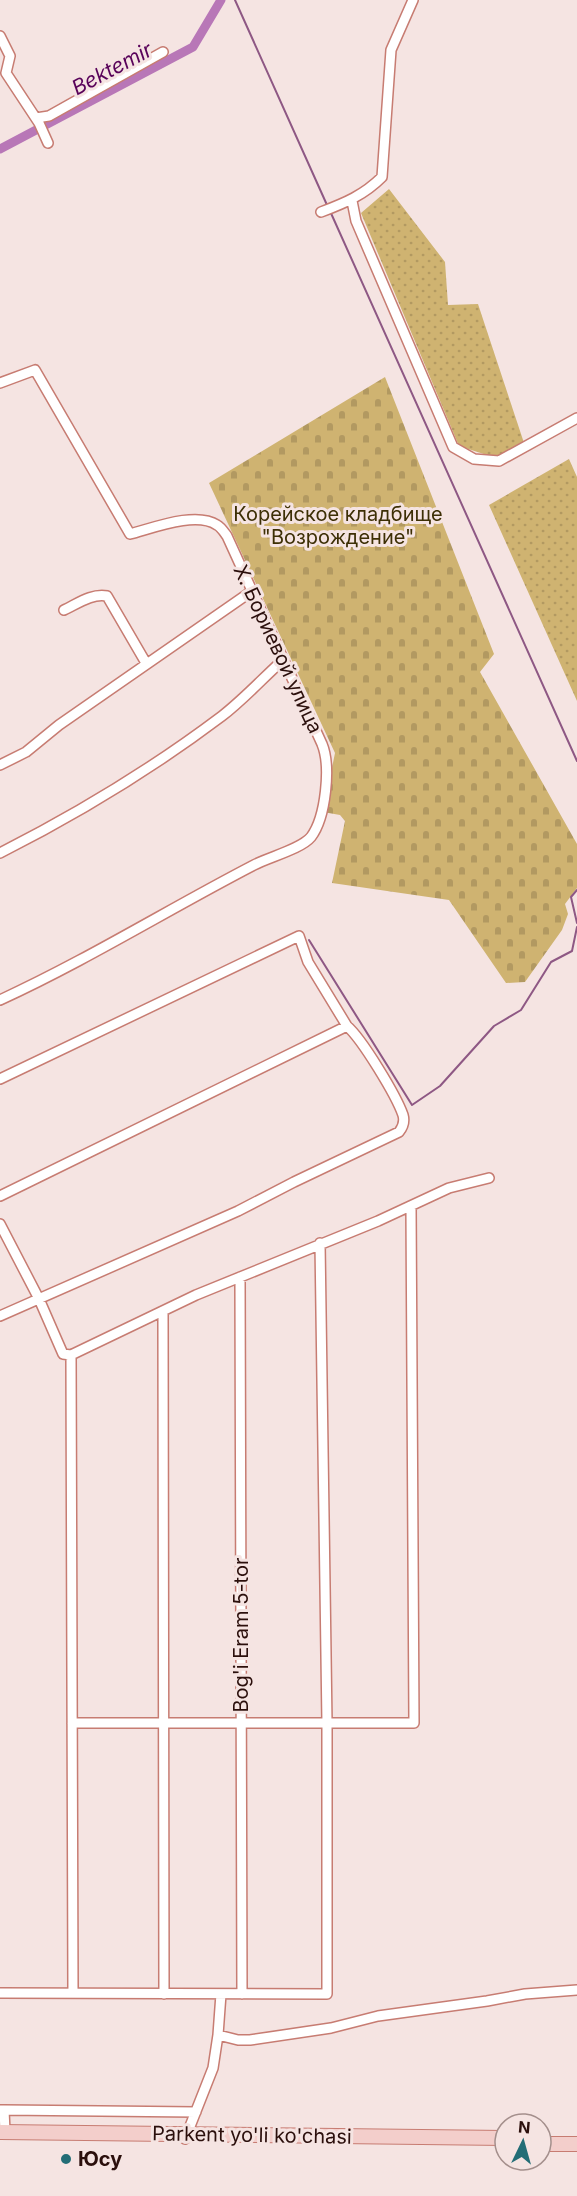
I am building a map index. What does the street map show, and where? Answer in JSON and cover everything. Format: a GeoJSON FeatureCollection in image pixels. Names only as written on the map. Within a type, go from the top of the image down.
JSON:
{"type":"FeatureCollection","features":[{"type":"Feature","properties":{"kind":"street"},"geometry":{"type":"LineString","coordinates":[[321,212],[347,202],[370,188],[382,177],[391,50],[413,0]]}},
{"type":"Feature","properties":{"kind":"street"},"geometry":{"type":"LineString","coordinates":[[0,36],[10,56],[3,76],[37,121],[48,143]]}},
{"type":"Feature","properties":{"kind":"street"},"geometry":{"type":"LineString","coordinates":[[37,121],[163,52]]}},
{"type":"Feature","properties":{"kind":"street"},"geometry":{"type":"LineString","coordinates":[[347,202],[453,447],[474,459],[499,461],[577,418]]}},
{"type":"Feature","properties":{"kind":"street","name":"Х. Бориевой улица"},"geometry":{"type":"LineString","coordinates":[[0,383],[35,370],[130,534],[195,519],[219,526],[227,536],[322,744],[327,761],[325,793],[320,816],[309,839],[256,864],[128,935],[0,1000]]}},
{"type":"Feature","properties":{"kind":"street"},"geometry":{"type":"LineString","coordinates":[[0,765],[26,752],[59,725],[146,663],[252,591]]}},
{"type":"Feature","properties":{"kind":"street"},"geometry":{"type":"LineString","coordinates":[[64,610],[84,600],[107,596],[146,663]]}},
{"type":"Feature","properties":{"kind":"street"},"geometry":{"type":"LineString","coordinates":[[0,853],[55,825],[224,715],[283,660]]}},
{"type":"Feature","properties":{"kind":"street"},"geometry":{"type":"LineString","coordinates":[[0,1079],[299,936],[308,962],[347,1026],[356,1033],[403,1115],[404,1123],[399,1132],[238,1211],[0,1316]]}},
{"type":"Feature","properties":{"kind":"street"},"geometry":{"type":"LineString","coordinates":[[0,1196],[347,1026]]}},
{"type":"Feature","properties":{"kind":"street"},"geometry":{"type":"LineString","coordinates":[[0,1224],[39,1299],[63,1354],[71,1355],[196,1295],[449,1188],[489,1178]]}},
{"type":"Feature","properties":{"kind":"street"},"geometry":{"type":"LineString","coordinates":[[72,1723],[414,1723],[411,1206]]}},
{"type":"Feature","properties":{"kind":"street"},"geometry":{"type":"LineString","coordinates":[[0,1993],[327,1994],[327,1723],[320,1243]]}},
{"type":"Feature","properties":{"kind":"street","name":"Bog'i Eram 5-tor"},"geometry":{"type":"LineString","coordinates":[[240,1277],[242,1994]]}},
{"type":"Feature","properties":{"kind":"street"},"geometry":{"type":"LineString","coordinates":[[163,1312],[164,1994]]}},
{"type":"Feature","properties":{"kind":"street"},"geometry":{"type":"LineString","coordinates":[[71,1355],[73,1993]]}},
{"type":"Feature","properties":{"kind":"street"},"geometry":{"type":"LineString","coordinates":[[218,2035],[238,2040],[250,2040],[331,2028],[378,2016],[525,1994],[577,1990]]}},
{"type":"Feature","properties":{"kind":"street"},"geometry":{"type":"LineString","coordinates":[[186,2137],[213,2068],[221,1994]]}},
{"type":"Feature","properties":{"kind":"street"},"geometry":{"type":"LineString","coordinates":[[2,2134],[2,2110],[196,2112]]}},
{"type":"Feature","properties":{"kind":"street","name":"Parkent yo'li ko'chasi"},"geometry":{"type":"LineString","coordinates":[[2,2134],[493,2144]]}},
{"type":"Feature","properties":{"kind":"street","name":"Parkent yo'li ko'chasi"},"geometry":{"type":"LineString","coordinates":[[186,2137],[493,2138]]}},
{"type":"Feature","properties":{"kind":"street"},"geometry":{"type":"LineString","coordinates":[[553,2139],[577,2139]]}},
{"type":"Feature","properties":{"kind":"street"},"geometry":{"type":"LineString","coordinates":[[553,2144],[577,2144]]}},
{"type":"Feature","properties":{"kind":"green space"},"geometry":{"type":"Polygon","coordinates":[[[389,189],[445,262],[448,305],[478,304],[525,446],[493,457],[459,446],[361,213],[389,189]]]}},
{"type":"Feature","properties":{"kind":"green space","name":"Корейское кладбище \"Возрождение\""},"geometry":{"type":"Polygon","coordinates":[[[385,377],[494,654],[480,672],[577,844],[577,888],[565,904],[568,914],[562,930],[525,982],[506,983],[449,900],[332,883],[345,821],[340,815],[323,812],[335,753],[209,483],[385,377]]]}},
{"type":"Feature","properties":{"kind":"green space"},"geometry":{"type":"Polygon","coordinates":[[[569,459],[577,477],[577,701],[489,505],[569,459]]]}},
{"type":"Feature","properties":{"kind":"waterway","name":"Bektemir"},"geometry":{"type":"LineString","coordinates":[[0,149],[193,47],[221,0]]}},
{"type":"Feature","properties":{"kind":"waterway"},"geometry":{"type":"LineString","coordinates":[[235,0],[327,205]]}},
{"type":"Feature","properties":{"kind":"waterway"},"geometry":{"type":"LineString","coordinates":[[330,211],[577,761]]}},
{"type":"Feature","properties":{"kind":"waterway"},"geometry":{"type":"LineString","coordinates":[[577,890],[571,897],[577,923]]}},
{"type":"Feature","properties":{"kind":"waterway"},"geometry":{"type":"LineString","coordinates":[[309,940],[412,1105],[440,1086],[494,1026],[521,1010],[551,962],[572,951],[577,927]]}},
{"type":"Feature","properties":{"kind":"place","name":"Юсу"},"geometry":{"type":"Point","coordinates":[66,2159]}}]}
